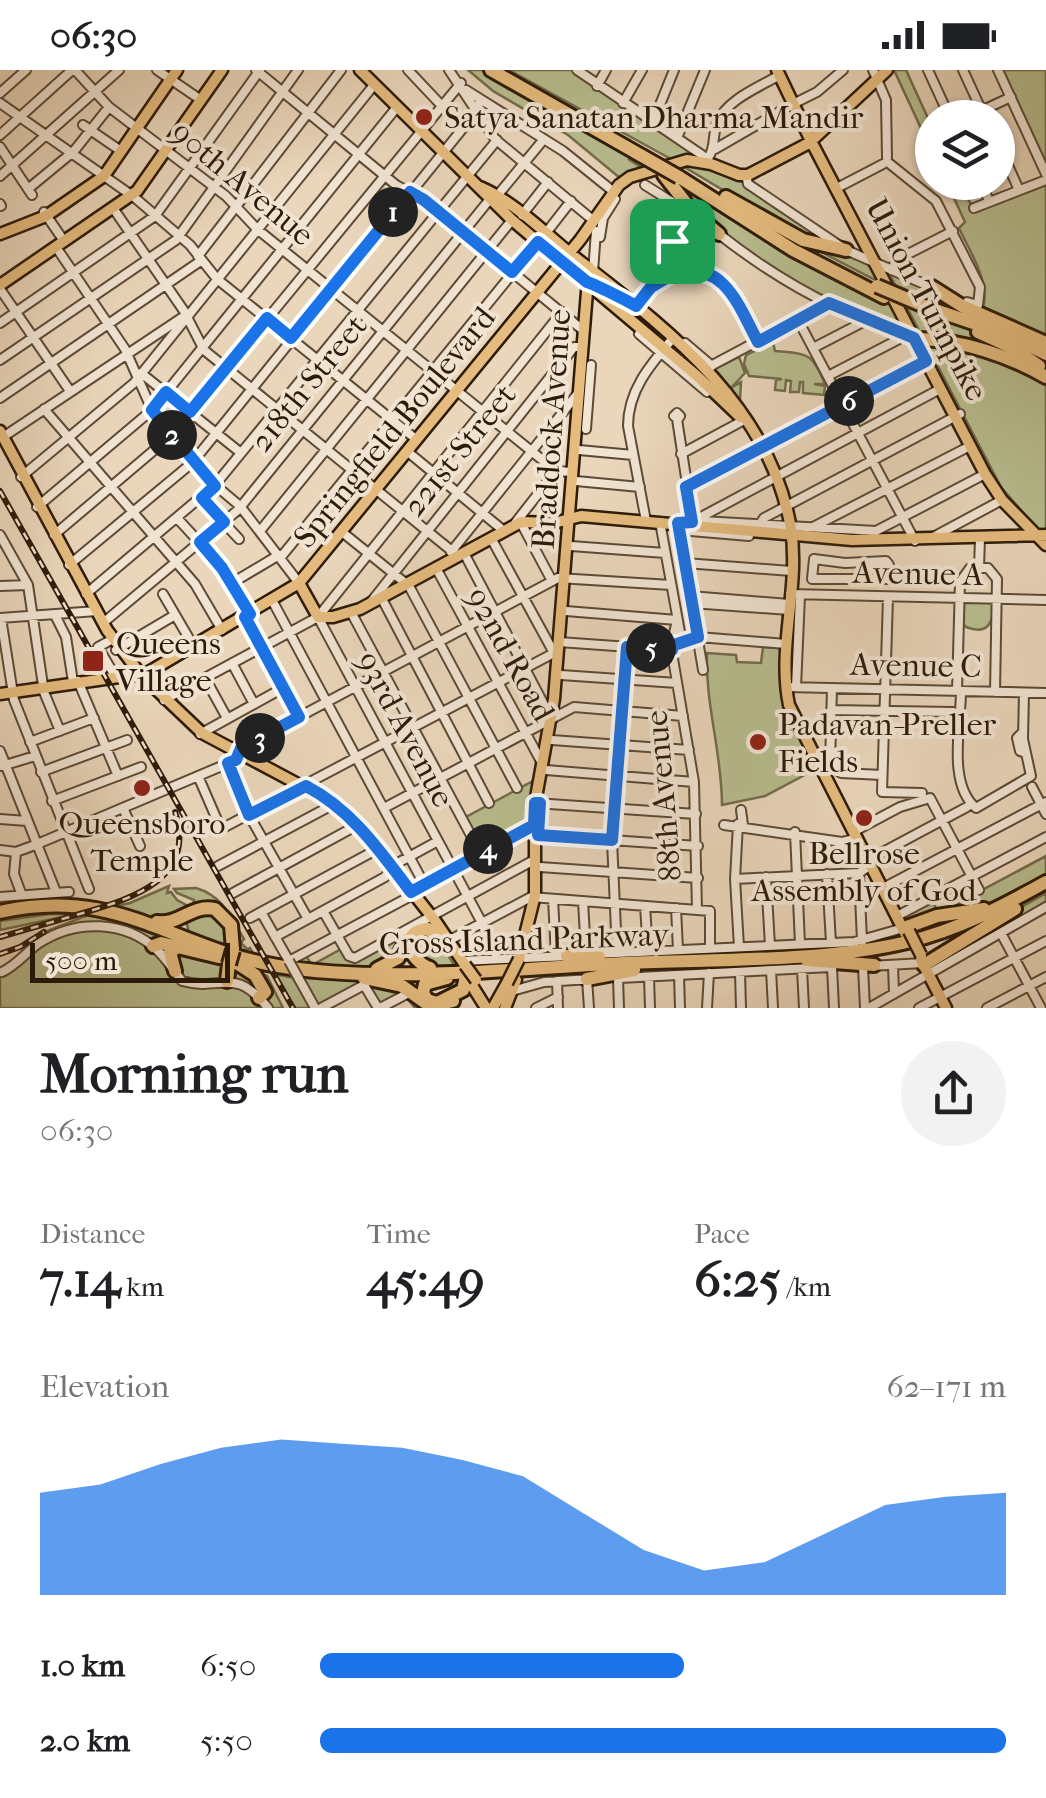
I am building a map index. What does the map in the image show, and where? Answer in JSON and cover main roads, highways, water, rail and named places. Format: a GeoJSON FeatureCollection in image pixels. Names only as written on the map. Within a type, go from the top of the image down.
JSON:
{"type":"FeatureCollection","features":[{"type":"Feature","properties":{"kind":"highway"},"geometry":{"type":"LineString","coordinates":[[491,70],[803,240],[846,250]]}},
{"type":"Feature","properties":{"kind":"highway"},"geometry":{"type":"LineString","coordinates":[[503,70],[647,155],[692,211],[718,234]]}},
{"type":"Feature","properties":{"kind":"highway"},"geometry":{"type":"LineString","coordinates":[[680,173],[783,244],[880,291],[972,326],[1046,344]]}},
{"type":"Feature","properties":{"kind":"highway"},"geometry":{"type":"LineString","coordinates":[[708,186],[797,244],[880,291]]}},
{"type":"Feature","properties":{"kind":"highway"},"geometry":{"type":"LineString","coordinates":[[932,287],[989,318],[1046,374]]}},
{"type":"Feature","properties":{"kind":"highway"},"geometry":{"type":"LineString","coordinates":[[1006,335],[1046,354]]}},
{"type":"Feature","properties":{"kind":"highway"},"geometry":{"type":"LineString","coordinates":[[1006,335],[1046,362]]}},
{"type":"Feature","properties":{"kind":"highway"},"geometry":{"type":"LineString","coordinates":[[913,338],[978,350],[1046,374]]}},
{"type":"Feature","properties":{"kind":"highway","name":"Cross Island Parkway"},"geometry":{"type":"LineString","coordinates":[[0,912],[103,914],[229,958],[288,973],[357,979],[869,955],[917,946],[973,927],[1046,885]]}},
{"type":"Feature","properties":{"kind":"highway"},"geometry":{"type":"LineString","coordinates":[[902,923],[986,908],[1029,895]]}},
{"type":"Feature","properties":{"kind":"highway"},"geometry":{"type":"LineString","coordinates":[[922,963],[1029,895]]}},
{"type":"Feature","properties":{"kind":"highway","name":"Cross Island Parkway"},"geometry":{"type":"LineString","coordinates":[[660,964],[773,951],[855,951],[912,941],[1029,895]]}},
{"type":"Feature","properties":{"kind":"highway","name":"Cross Island Parkway"},"geometry":{"type":"LineString","coordinates":[[0,912],[34,906],[82,906],[136,917],[202,944],[267,964],[357,979]]}},
{"type":"Feature","properties":{"kind":"highway"},"geometry":{"type":"LineString","coordinates":[[136,917],[166,923],[207,907],[223,914],[234,931],[227,981]]}},
{"type":"Feature","properties":{"kind":"highway"},"geometry":{"type":"LineString","coordinates":[[188,913],[184,922],[186,932],[202,944]]}},
{"type":"Feature","properties":{"kind":"highway"},"geometry":{"type":"LineString","coordinates":[[357,979],[391,964],[425,920]]}},
{"type":"Feature","properties":{"kind":"highway"},"geometry":{"type":"LineString","coordinates":[[447,942],[424,929],[414,933],[409,946],[413,958],[421,965],[465,976]]}},
{"type":"Feature","properties":{"kind":"highway"},"geometry":{"type":"LineString","coordinates":[[773,951],[858,941]]}},
{"type":"Feature","properties":{"kind":"highway"},"geometry":{"type":"LineString","coordinates":[[154,946],[161,942],[229,958],[260,982],[265,992],[264,1006]]}},
{"type":"Feature","properties":{"kind":"highway"},"geometry":{"type":"LineString","coordinates":[[175,971],[170,953],[178,946]]}},
{"type":"Feature","properties":{"kind":"highway"},"geometry":{"type":"LineString","coordinates":[[562,956],[660,964]]}},
{"type":"Feature","properties":{"kind":"highway"},"geometry":{"type":"LineString","coordinates":[[801,957],[868,966]]}},
{"type":"Feature","properties":{"kind":"highway"},"geometry":{"type":"LineString","coordinates":[[588,979],[660,964]]}},
{"type":"Feature","properties":{"kind":"highway"},"geometry":{"type":"LineString","coordinates":[[357,979],[402,986],[430,1006],[452,1000]]}},
{"type":"Feature","properties":{"kind":"main road"},"geometry":{"type":"LineString","coordinates":[[1,284],[132,196],[222,70]]}},
{"type":"Feature","properties":{"kind":"main road"},"geometry":{"type":"LineString","coordinates":[[360,70],[466,176],[566,257]]}},
{"type":"Feature","properties":{"kind":"main road"},"geometry":{"type":"LineString","coordinates":[[622,186],[644,172],[687,160],[746,176],[812,140],[875,75],[887,70]]}},
{"type":"Feature","properties":{"kind":"main road","name":"Union Turnpike"},"geometry":{"type":"LineString","coordinates":[[783,72],[812,140],[882,265],[913,338],[958,416],[985,474],[1002,500],[1043,538]]}},
{"type":"Feature","properties":{"kind":"main road"},"geometry":{"type":"LineString","coordinates":[[0,232],[45,214],[102,175],[169,73]]}},
{"type":"Feature","properties":{"kind":"main road"},"geometry":{"type":"LineString","coordinates":[[622,186],[644,186],[644,172]]}},
{"type":"Feature","properties":{"kind":"main road","name":"Springfield Boulevard"},"geometry":{"type":"LineString","coordinates":[[6,693],[138,673],[160,666],[300,583],[566,257],[593,238],[594,221],[622,186]]}},
{"type":"Feature","properties":{"kind":"main road"},"geometry":{"type":"LineString","coordinates":[[494,198],[607,293],[635,303]]}},
{"type":"Feature","properties":{"kind":"main road"},"geometry":{"type":"LineString","coordinates":[[590,277],[607,283],[635,303],[710,367],[744,413],[743,421]]}},
{"type":"Feature","properties":{"kind":"main road"},"geometry":{"type":"LineString","coordinates":[[590,277],[662,350],[696,375],[743,421],[762,447],[776,477],[790,530],[792,601],[786,644],[793,715],[853,837],[943,1002]]}},
{"type":"Feature","properties":{"kind":"main road","name":"Braddock Avenue"},"geometry":{"type":"LineString","coordinates":[[544,767],[552,740],[581,429],[576,399],[590,277]]}},
{"type":"Feature","properties":{"kind":"main road","name":"Braddock Avenue"},"geometry":{"type":"LineString","coordinates":[[574,476],[581,429],[583,338]]}},
{"type":"Feature","properties":{"kind":"main road","name":"Union Turnpike"},"geometry":{"type":"LineString","coordinates":[[913,338],[1001,489],[1043,538]]}},
{"type":"Feature","properties":{"kind":"main road"},"geometry":{"type":"LineString","coordinates":[[1,436],[94,611],[138,673],[200,734],[235,757],[333,804],[358,824],[391,872]]}},
{"type":"Feature","properties":{"kind":"main road"},"geometry":{"type":"LineString","coordinates":[[571,516],[692,523],[775,534],[790,530],[852,542],[876,536],[921,541],[945,535],[1043,538]]}},
{"type":"Feature","properties":{"kind":"main road","name":"Braddock Avenue"},"geometry":{"type":"LineString","coordinates":[[502,999],[525,953],[537,897],[538,803],[561,675],[559,648],[566,611],[571,516]]}},
{"type":"Feature","properties":{"kind":"main road","name":"93rd Avenue"},"geometry":{"type":"LineString","coordinates":[[300,583],[320,612],[351,612],[514,524],[554,523],[571,516]]}},
{"type":"Feature","properties":{"kind":"main road"},"geometry":{"type":"LineString","coordinates":[[94,611],[114,644]]}},
{"type":"Feature","properties":{"kind":"main road"},"geometry":{"type":"LineString","coordinates":[[333,804],[447,942],[465,976],[502,999]]}},
{"type":"Feature","properties":{"kind":"railway"},"geometry":{"type":"LineString","coordinates":[[0,491],[293,1008]]}},
{"type":"Feature","properties":{"kind":"railway"},"geometry":{"type":"LineString","coordinates":[[0,937],[122,900],[156,882],[177,854],[175,812]]}},
{"type":"Feature","properties":{"kind":"railway"},"geometry":{"type":"LineString","coordinates":[[0,954],[44,932]]}},
{"type":"Feature","properties":{"kind":"place","name":"Satya Sanatan Dharma Mandir"},"geometry":{"type":"Point","coordinates":[424,117]}},
{"type":"Feature","properties":{"kind":"place","name":"Queens Village"},"geometry":{"type":"Point","coordinates":[93,661]}},
{"type":"Feature","properties":{"kind":"place","name":"Padavan-Preller Fields"},"geometry":{"type":"Point","coordinates":[758,742]}},
{"type":"Feature","properties":{"kind":"place","name":"Queensboro Temple"},"geometry":{"type":"Point","coordinates":[142,788]}},
{"type":"Feature","properties":{"kind":"place","name":"Bellrose Assembly of God"},"geometry":{"type":"Point","coordinates":[864,818]}}]}
